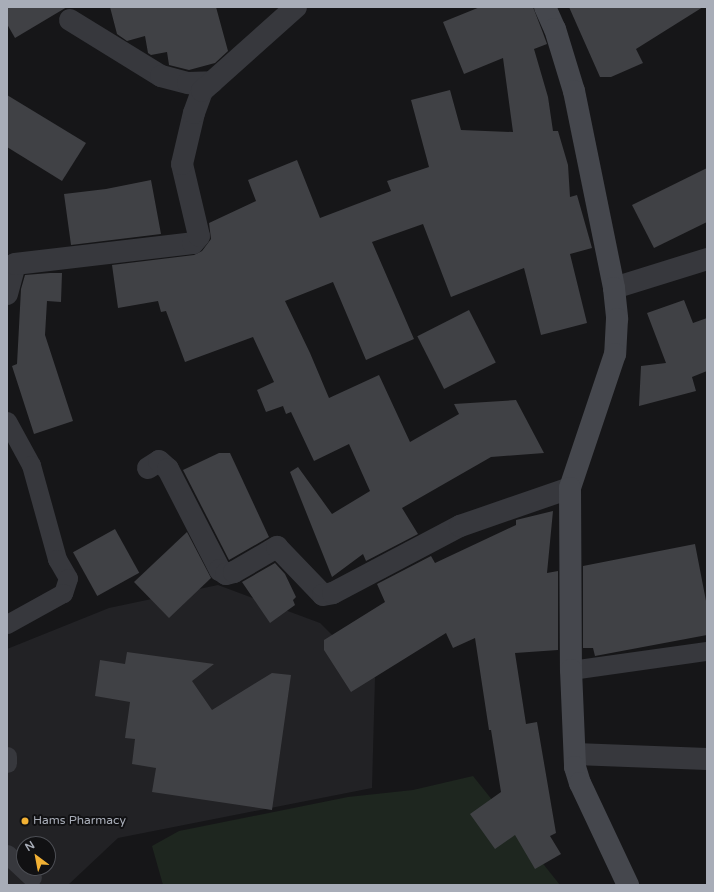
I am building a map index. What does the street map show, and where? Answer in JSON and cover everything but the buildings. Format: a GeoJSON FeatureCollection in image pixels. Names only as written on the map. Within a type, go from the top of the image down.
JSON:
{"type":"FeatureCollection","features":[{"type":"Feature","properties":{"kind":"street"},"geometry":{"type":"LineString","coordinates":[[7,294],[15,264],[193,243],[199,236],[182,164],[194,113],[202,91],[296,7]]}},
{"type":"Feature","properties":{"kind":"street"},"geometry":{"type":"LineString","coordinates":[[545,7],[555,29],[574,91],[614,288],[617,319],[615,354],[570,488],[571,670],[575,767],[580,783],[628,885]]}},
{"type":"Feature","properties":{"kind":"street"},"geometry":{"type":"LineString","coordinates":[[70,20],[161,76],[188,83],[212,82]]}},
{"type":"Feature","properties":{"kind":"street"},"geometry":{"type":"LineString","coordinates":[[614,288],[707,259]]}},
{"type":"Feature","properties":{"kind":"street"},"geometry":{"type":"LineString","coordinates":[[148,468],[159,462],[168,469],[220,570],[226,574],[234,572],[277,547],[323,595],[333,593],[460,526],[570,488]]}},
{"type":"Feature","properties":{"kind":"street"},"geometry":{"type":"LineString","coordinates":[[575,754],[707,759]]}},
{"type":"Feature","properties":{"kind":"lane"},"geometry":{"type":"LineString","coordinates":[[7,421],[32,466],[57,559],[68,578],[63,593],[7,624]]}},
{"type":"Feature","properties":{"kind":"lane"},"geometry":{"type":"LineString","coordinates":[[571,670],[707,651]]}},
{"type":"Feature","properties":{"kind":"lane"},"geometry":{"type":"LineString","coordinates":[[7,756],[7,763]]}},
{"type":"Feature","properties":{"kind":"lane"},"geometry":{"type":"LineString","coordinates":[[7,854],[16,862]]}},
{"type":"Feature","properties":{"kind":"shaded area"},"geometry":{"type":"Polygon","coordinates":[[[218,585],[320,623],[375,678],[372,788],[118,838],[68,885],[7,885],[7,649],[109,608],[218,585]]]}},
{"type":"Feature","properties":{"kind":"shaded area"},"geometry":{"type":"Polygon","coordinates":[[[473,776],[560,885],[163,885],[152,846],[179,831],[348,797],[413,790],[473,776]]]}},
{"type":"Feature","properties":{"kind":"place","name":"Hams Pharmacy"},"geometry":{"type":"Point","coordinates":[25,821]}}]}
